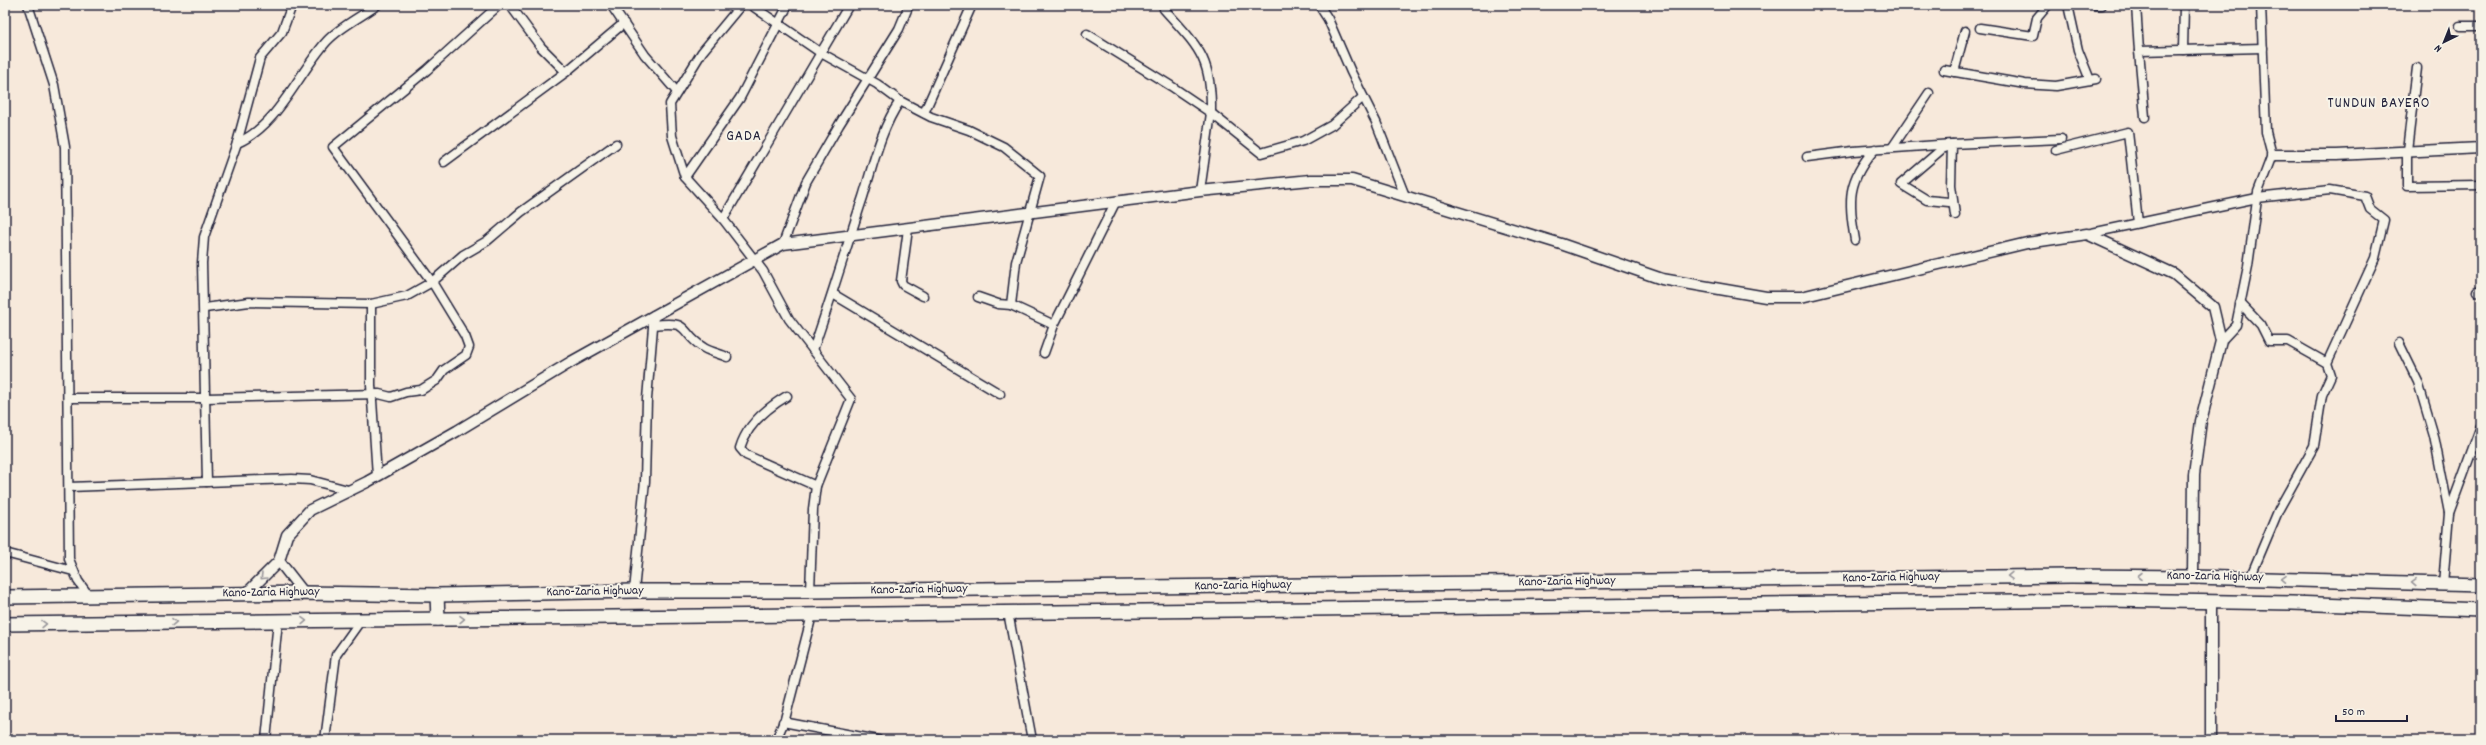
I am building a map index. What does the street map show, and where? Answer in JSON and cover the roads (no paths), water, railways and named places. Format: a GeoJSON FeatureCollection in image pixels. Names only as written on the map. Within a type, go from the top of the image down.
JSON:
{"type":"FeatureCollection","features":[{"type":"Feature","properties":{"kind":"highway","name":"Kano-Zaria Highway"},"geometry":{"type":"LineString","coordinates":[[5,597],[304,592],[437,595],[634,591],[810,591],[2048,576],[2193,576],[2481,585]]}},
{"type":"Feature","properties":{"kind":"highway"},"geometry":{"type":"LineString","coordinates":[[437,595],[438,619]]}},
{"type":"Feature","properties":{"kind":"highway","name":"Kano-Zaria Highway"},"geometry":{"type":"LineString","coordinates":[[5,624],[2106,600],[2481,610]]}},
{"type":"Feature","properties":{"kind":"street"},"geometry":{"type":"LineString","coordinates":[[28,5],[54,84],[65,147],[70,559],[73,571],[89,596]]}},
{"type":"Feature","properties":{"kind":"street"},"geometry":{"type":"LineString","coordinates":[[207,482],[205,308],[202,263],[204,236],[237,143],[260,58],[282,32],[292,5]]}},
{"type":"Feature","properties":{"kind":"street"},"geometry":{"type":"LineString","coordinates":[[237,143],[250,138],[276,111],[329,39],[377,5]]}},
{"type":"Feature","properties":{"kind":"street"},"geometry":{"type":"LineString","coordinates":[[68,398],[206,398],[372,394],[391,397],[406,392],[421,390],[437,380],[444,370],[466,355],[469,348],[465,336],[432,282],[333,147],[427,70],[499,5]]}},
{"type":"Feature","properties":{"kind":"street"},"geometry":{"type":"LineString","coordinates":[[510,5],[541,48],[566,72]]}},
{"type":"Feature","properties":{"kind":"street"},"geometry":{"type":"LineString","coordinates":[[611,5],[645,55],[677,92]]}},
{"type":"Feature","properties":{"kind":"street"},"geometry":{"type":"LineString","coordinates":[[741,5],[702,52],[670,104],[672,136],[685,177],[723,219],[752,260],[763,271],[789,319],[851,399],[816,486],[813,509],[810,591]]}},
{"type":"Feature","properties":{"kind":"street"},"geometry":{"type":"LineString","coordinates":[[751,5],[821,53],[868,79],[900,101],[924,113],[969,130],[1004,147],[1040,176],[1016,262],[1011,305]]}},
{"type":"Feature","properties":{"kind":"street"},"geometry":{"type":"LineString","coordinates":[[685,177],[740,98],[788,5]]}},
{"type":"Feature","properties":{"kind":"street"},"geometry":{"type":"LineString","coordinates":[[723,219],[849,5]]}},
{"type":"Feature","properties":{"kind":"street"},"geometry":{"type":"LineString","coordinates":[[783,244],[806,182],[899,29],[909,5]]}},
{"type":"Feature","properties":{"kind":"street"},"geometry":{"type":"LineString","coordinates":[[924,113],[972,5]]}},
{"type":"Feature","properties":{"kind":"street"},"geometry":{"type":"LineString","coordinates":[[1319,5],[1328,18],[1363,97],[1376,122],[1405,196]]}},
{"type":"Feature","properties":{"kind":"street"},"geometry":{"type":"LineString","coordinates":[[1980,28],[2034,36],[2037,18],[2048,5]]}},
{"type":"Feature","properties":{"kind":"street"},"geometry":{"type":"LineString","coordinates":[[1944,70],[2025,84],[2056,86],[2093,79],[2078,50],[2068,5]]}},
{"type":"Feature","properties":{"kind":"street"},"geometry":{"type":"LineString","coordinates":[[2095,5],[2102,5]]}},
{"type":"Feature","properties":{"kind":"street"},"geometry":{"type":"LineString","coordinates":[[2136,5],[2145,117]]}},
{"type":"Feature","properties":{"kind":"street"},"geometry":{"type":"LineString","coordinates":[[2183,50],[2184,5]]}},
{"type":"Feature","properties":{"kind":"street"},"geometry":{"type":"LineString","coordinates":[[2193,576],[2194,474],[2201,421],[2222,341],[2236,325],[2248,266],[2257,198],[2272,155],[2266,132],[2261,5]]}},
{"type":"Feature","properties":{"kind":"street"},"geometry":{"type":"LineString","coordinates":[[1164,9],[1195,43],[1207,65],[1212,84],[1212,114],[1200,191]]}},
{"type":"Feature","properties":{"kind":"street"},"geometry":{"type":"LineString","coordinates":[[444,162],[566,72],[624,23]]}},
{"type":"Feature","properties":{"kind":"street"},"geometry":{"type":"LineString","coordinates":[[2460,26],[2481,26]]}},
{"type":"Feature","properties":{"kind":"street"},"geometry":{"type":"LineString","coordinates":[[1954,72],[1965,31]]}},
{"type":"Feature","properties":{"kind":"street"},"geometry":{"type":"LineString","coordinates":[[1087,34],[1171,86],[1212,114],[1261,153],[1303,141],[1332,125],[1363,97]]}},
{"type":"Feature","properties":{"kind":"street"},"geometry":{"type":"LineString","coordinates":[[2139,51],[2263,48]]}},
{"type":"Feature","properties":{"kind":"street"},"geometry":{"type":"LineString","coordinates":[[2417,68],[2407,150],[2406,186],[2481,185]]}},
{"type":"Feature","properties":{"kind":"street"},"geometry":{"type":"LineString","coordinates":[[1892,148],[1929,93]]}},
{"type":"Feature","properties":{"kind":"street"},"geometry":{"type":"LineString","coordinates":[[813,350],[833,294],[848,237],[878,148],[900,101]]}},
{"type":"Feature","properties":{"kind":"street"},"geometry":{"type":"LineString","coordinates":[[2056,150],[2128,132],[2138,223]]}},
{"type":"Feature","properties":{"kind":"street"},"geometry":{"type":"LineString","coordinates":[[1807,157],[1875,149],[2061,139]]}},
{"type":"Feature","properties":{"kind":"street"},"geometry":{"type":"LineString","coordinates":[[205,308],[249,302],[371,304],[407,296],[432,282],[463,255],[487,241],[521,212],[616,144]]}},
{"type":"Feature","properties":{"kind":"street"},"geometry":{"type":"LineString","coordinates":[[1949,202],[1926,200],[1901,184],[1942,149],[1952,144]]}},
{"type":"Feature","properties":{"kind":"street"},"geometry":{"type":"LineString","coordinates":[[1952,144],[1951,185],[1955,215]]}},
{"type":"Feature","properties":{"kind":"street"},"geometry":{"type":"LineString","coordinates":[[2272,155],[2337,155],[2407,150],[2481,148]]}},
{"type":"Feature","properties":{"kind":"street"},"geometry":{"type":"LineString","coordinates":[[1855,240],[1849,206],[1852,187],[1865,160],[1875,149]]}},
{"type":"Feature","properties":{"kind":"street"},"geometry":{"type":"LineString","coordinates":[[247,593],[279,561],[287,535],[296,523],[310,510],[377,476],[457,432],[570,362],[654,320],[752,260],[783,244],[848,237],[1116,201],[1311,180],[1352,180],[1561,244],[1662,279],[1766,297],[1801,298],[2027,243],[2086,234],[2257,198],[2330,190],[2365,196],[2370,209],[2384,220],[2375,258],[2327,363],[2331,376],[2322,396],[2314,446],[2279,509],[2250,578]]}},
{"type":"Feature","properties":{"kind":"street"},"geometry":{"type":"LineString","coordinates":[[1044,353],[1054,325],[1116,201]]}},
{"type":"Feature","properties":{"kind":"street"},"geometry":{"type":"LineString","coordinates":[[908,228],[901,281],[903,285],[923,296]]}},
{"type":"Feature","properties":{"kind":"street"},"geometry":{"type":"LineString","coordinates":[[2086,234],[2174,274],[2213,307],[2222,341]]}},
{"type":"Feature","properties":{"kind":"street"},"geometry":{"type":"LineString","coordinates":[[833,294],[1000,394]]}},
{"type":"Feature","properties":{"kind":"street"},"geometry":{"type":"LineString","coordinates":[[978,297],[998,304],[1011,305],[1054,325]]}},
{"type":"Feature","properties":{"kind":"street"},"geometry":{"type":"LineString","coordinates":[[2240,303],[2261,325],[2270,341],[2288,341],[2327,363]]}},
{"type":"Feature","properties":{"kind":"street"},"geometry":{"type":"LineString","coordinates":[[371,304],[372,394],[377,476]]}},
{"type":"Feature","properties":{"kind":"street"},"geometry":{"type":"LineString","coordinates":[[654,320],[679,325],[704,348],[728,357]]}},
{"type":"Feature","properties":{"kind":"street"},"geometry":{"type":"LineString","coordinates":[[634,591],[645,481],[647,399],[654,320]]}},
{"type":"Feature","properties":{"kind":"street"},"geometry":{"type":"LineString","coordinates":[[2399,343],[2420,389],[2434,436],[2449,513]]}},
{"type":"Feature","properties":{"kind":"street"},"geometry":{"type":"LineString","coordinates":[[787,396],[768,407],[757,419],[742,440],[740,448],[746,455],[816,486]]}},
{"type":"Feature","properties":{"kind":"street"},"geometry":{"type":"LineString","coordinates":[[2443,584],[2449,513],[2481,426]]}},
{"type":"Feature","properties":{"kind":"street"},"geometry":{"type":"LineString","coordinates":[[69,487],[310,480],[348,490]]}},
{"type":"Feature","properties":{"kind":"street"},"geometry":{"type":"LineString","coordinates":[[5,553],[73,571]]}},
{"type":"Feature","properties":{"kind":"street"},"geometry":{"type":"LineString","coordinates":[[279,561],[304,592]]}},
{"type":"Feature","properties":{"kind":"street"},"geometry":{"type":"LineString","coordinates":[[2211,602],[2211,740]]}},
{"type":"Feature","properties":{"kind":"street"},"geometry":{"type":"LineString","coordinates":[[1008,612],[1031,740]]}},
{"type":"Feature","properties":{"kind":"street"},"geometry":{"type":"LineString","coordinates":[[776,740],[783,722],[812,615]]}},
{"type":"Feature","properties":{"kind":"street"},"geometry":{"type":"LineString","coordinates":[[324,740],[336,655],[361,620]]}},
{"type":"Feature","properties":{"kind":"street"},"geometry":{"type":"LineString","coordinates":[[266,740],[278,621]]}},
{"type":"Feature","properties":{"kind":"street"},"geometry":{"type":"LineString","coordinates":[[783,722],[878,740]]}},
{"type":"Feature","properties":{"kind":"district","name":"TUNDUN BAYERO"},"geometry":{"type":"Point","coordinates":[2379,104]}},
{"type":"Feature","properties":{"kind":"district","name":"GADA"},"geometry":{"type":"Point","coordinates":[744,137]}}]}
